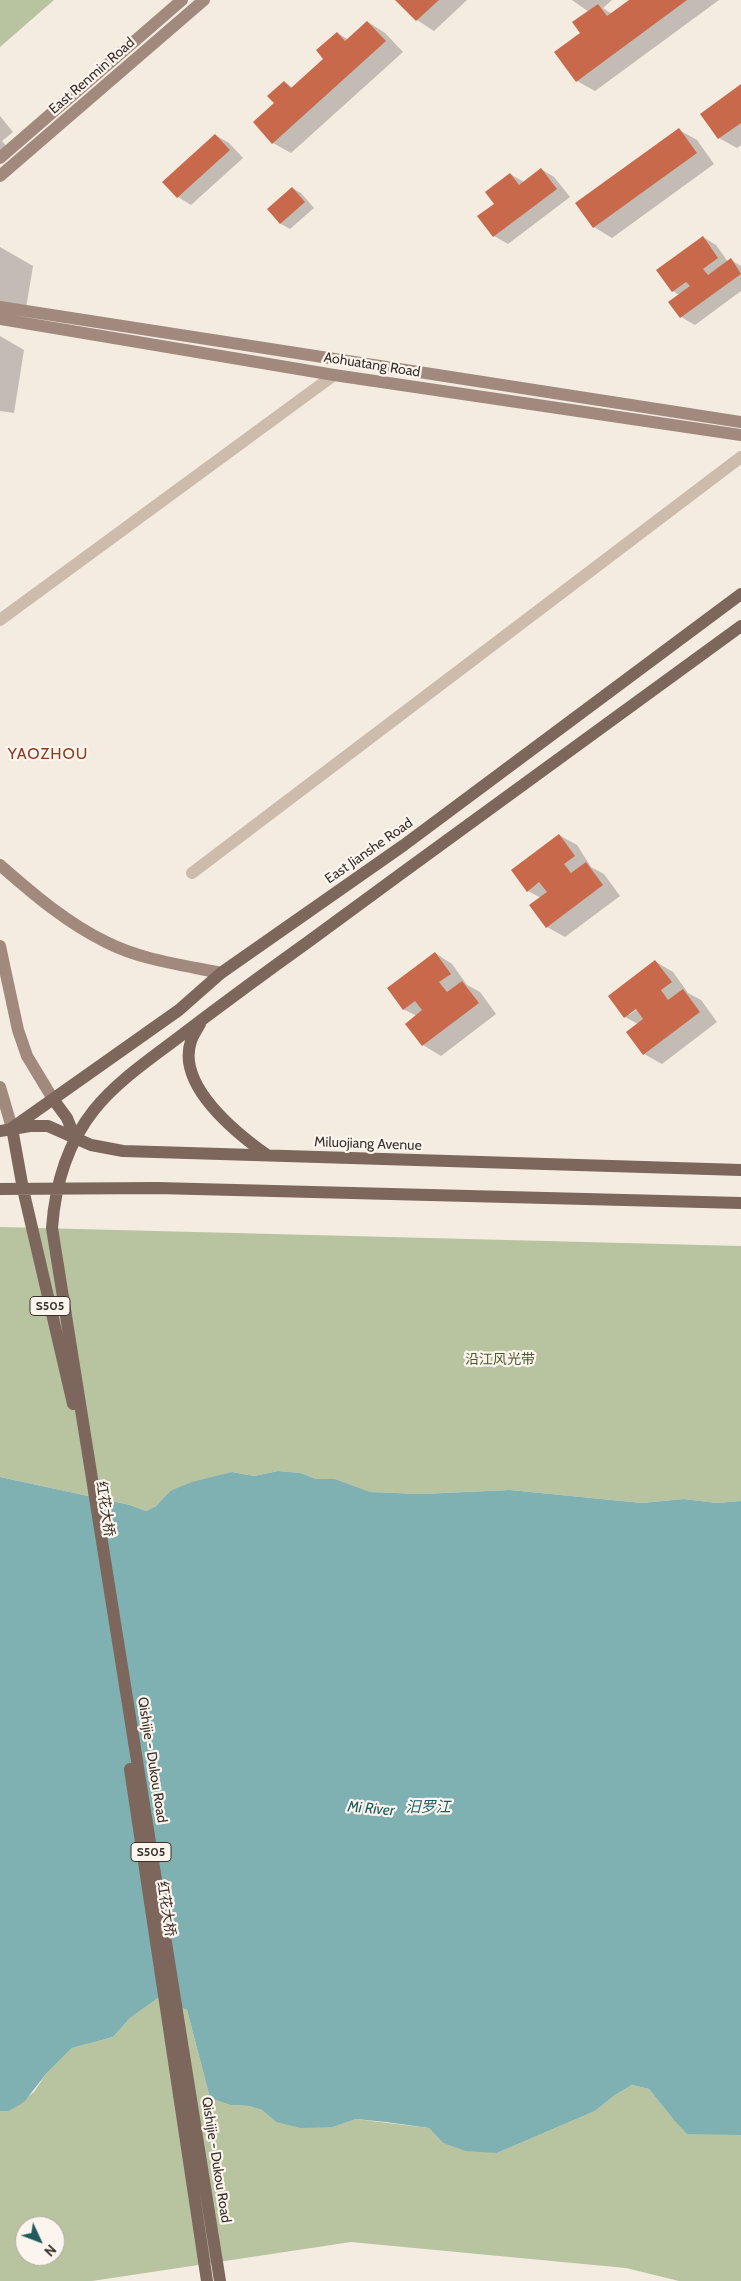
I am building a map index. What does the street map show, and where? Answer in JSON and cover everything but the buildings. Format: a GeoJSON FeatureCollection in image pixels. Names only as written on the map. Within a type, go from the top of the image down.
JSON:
{"type":"FeatureCollection","features":[{"type":"Feature","properties":{"kind":"main road","name":"East Jianshe Road"},"geometry":{"type":"LineString","coordinates":[[6,1130],[179,1010],[221,973],[404,845],[741,594]]}},
{"type":"Feature","properties":{"kind":"main road"},"geometry":{"type":"LineString","coordinates":[[58,1188],[75,1138],[93,1111],[116,1086],[203,1020],[741,626]]}},
{"type":"Feature","properties":{"kind":"main road"},"geometry":{"type":"LineString","coordinates":[[203,1020],[190,1041],[189,1061],[194,1078],[204,1096],[231,1128],[267,1156]]}},
{"type":"Feature","properties":{"kind":"main road"},"geometry":{"type":"LineString","coordinates":[[52,1099],[68,1118],[75,1138]]}},
{"type":"Feature","properties":{"kind":"main road","name":"Miluojiang Avenue"},"geometry":{"type":"LineString","coordinates":[[6,1130],[39,1125],[48,1126],[92,1145],[123,1151],[741,1170]]}},
{"type":"Feature","properties":{"kind":"main road","name":"S505"},"geometry":{"type":"LineString","coordinates":[[6,1130],[23,1189],[80,1423]]}},
{"type":"Feature","properties":{"kind":"main road","name":"S505"},"geometry":{"type":"LineString","coordinates":[[58,1188],[52,1228],[80,1423]]}},
{"type":"Feature","properties":{"kind":"main road"},"geometry":{"type":"LineString","coordinates":[[0,1189],[157,1188],[741,1203]]}},
{"type":"Feature","properties":{"kind":"main road","name":"红花大桥"},"geometry":{"type":"LineString","coordinates":[[80,1423],[208,2281]]}},
{"type":"Feature","properties":{"kind":"main road","name":"Qishijie - Dukou Road"},"geometry":{"type":"LineString","coordinates":[[80,1423],[220,2281]]}},
{"type":"Feature","properties":{"kind":"street","name":"East Renmin Road"},"geometry":{"type":"LineString","coordinates":[[0,158],[182,0]]}},
{"type":"Feature","properties":{"kind":"street","name":"East Renmin Road"},"geometry":{"type":"LineString","coordinates":[[0,176],[204,0]]}},
{"type":"Feature","properties":{"kind":"street"},"geometry":{"type":"LineString","coordinates":[[0,307],[741,422]]}},
{"type":"Feature","properties":{"kind":"street","name":"Aohuatang Road"},"geometry":{"type":"LineString","coordinates":[[0,319],[334,375],[741,435]]}},
{"type":"Feature","properties":{"kind":"street"},"geometry":{"type":"LineString","coordinates":[[0,620],[334,375]]}},
{"type":"Feature","properties":{"kind":"street"},"geometry":{"type":"LineString","coordinates":[[192,874],[741,457]]}},
{"type":"Feature","properties":{"kind":"street"},"geometry":{"type":"LineString","coordinates":[[0,865],[51,908],[108,943],[146,956],[221,973]]}},
{"type":"Feature","properties":{"kind":"street"},"geometry":{"type":"LineString","coordinates":[[0,946],[18,1030],[27,1056],[52,1099]]}},
{"type":"Feature","properties":{"kind":"street"},"geometry":{"type":"LineString","coordinates":[[0,1087],[6,1130]]}},
{"type":"Feature","properties":{"kind":"green space"},"geometry":{"type":"Polygon","coordinates":[[[0,0],[54,0],[0,47],[0,0]]]}},
{"type":"Feature","properties":{"kind":"green space","name":"沿江风光带"},"geometry":{"type":"Polygon","coordinates":[[[0,1227],[741,1246],[741,1501],[717,1503],[684,1499],[642,1503],[510,1490],[421,1494],[369,1492],[335,1479],[316,1479],[301,1473],[278,1471],[254,1476],[232,1472],[170,1491],[156,1506],[146,1511],[130,1505],[0,1477],[0,1227]]]}},
{"type":"Feature","properties":{"kind":"green space"},"geometry":{"type":"Polygon","coordinates":[[[158,1998],[187,2010],[210,2098],[230,2105],[249,2106],[262,2110],[276,2122],[333,2127],[356,2119],[429,2128],[443,2143],[497,2153],[595,2111],[615,2095],[632,2085],[649,2089],[673,2119],[741,2135],[741,2281],[679,2281],[626,2268],[351,2242],[92,2281],[0,2281],[0,2111],[9,2111],[34,2092],[46,2074],[72,2048],[113,2037],[130,2018],[158,1998]]]}},
{"type":"Feature","properties":{"kind":"water","name":"汨罗江"},"geometry":{"type":"Polygon","coordinates":[[[278,1471],[301,1473],[316,1479],[335,1479],[370,1492],[421,1494],[510,1490],[642,1503],[684,1499],[717,1503],[741,1501],[741,2135],[687,2134],[649,2089],[632,2085],[615,2095],[595,2111],[497,2153],[466,2151],[443,2143],[429,2128],[386,2122],[356,2119],[333,2127],[301,2128],[276,2122],[262,2110],[249,2106],[230,2105],[210,2098],[187,2010],[158,1998],[130,2018],[113,2037],[72,2048],[46,2074],[24,2102],[9,2111],[0,2111],[0,1477],[130,1505],[146,1511],[156,1506],[170,1491],[192,1482],[232,1472],[254,1476],[278,1471]]]}},
{"type":"Feature","properties":{"kind":"district","name":"YAOZHOU"},"geometry":{"type":"Point","coordinates":[48,754]}},
{"type":"Feature","properties":{"kind":"water label","name":"Mi River"},"geometry":{"type":"Point","coordinates":[371,1809]}}]}
